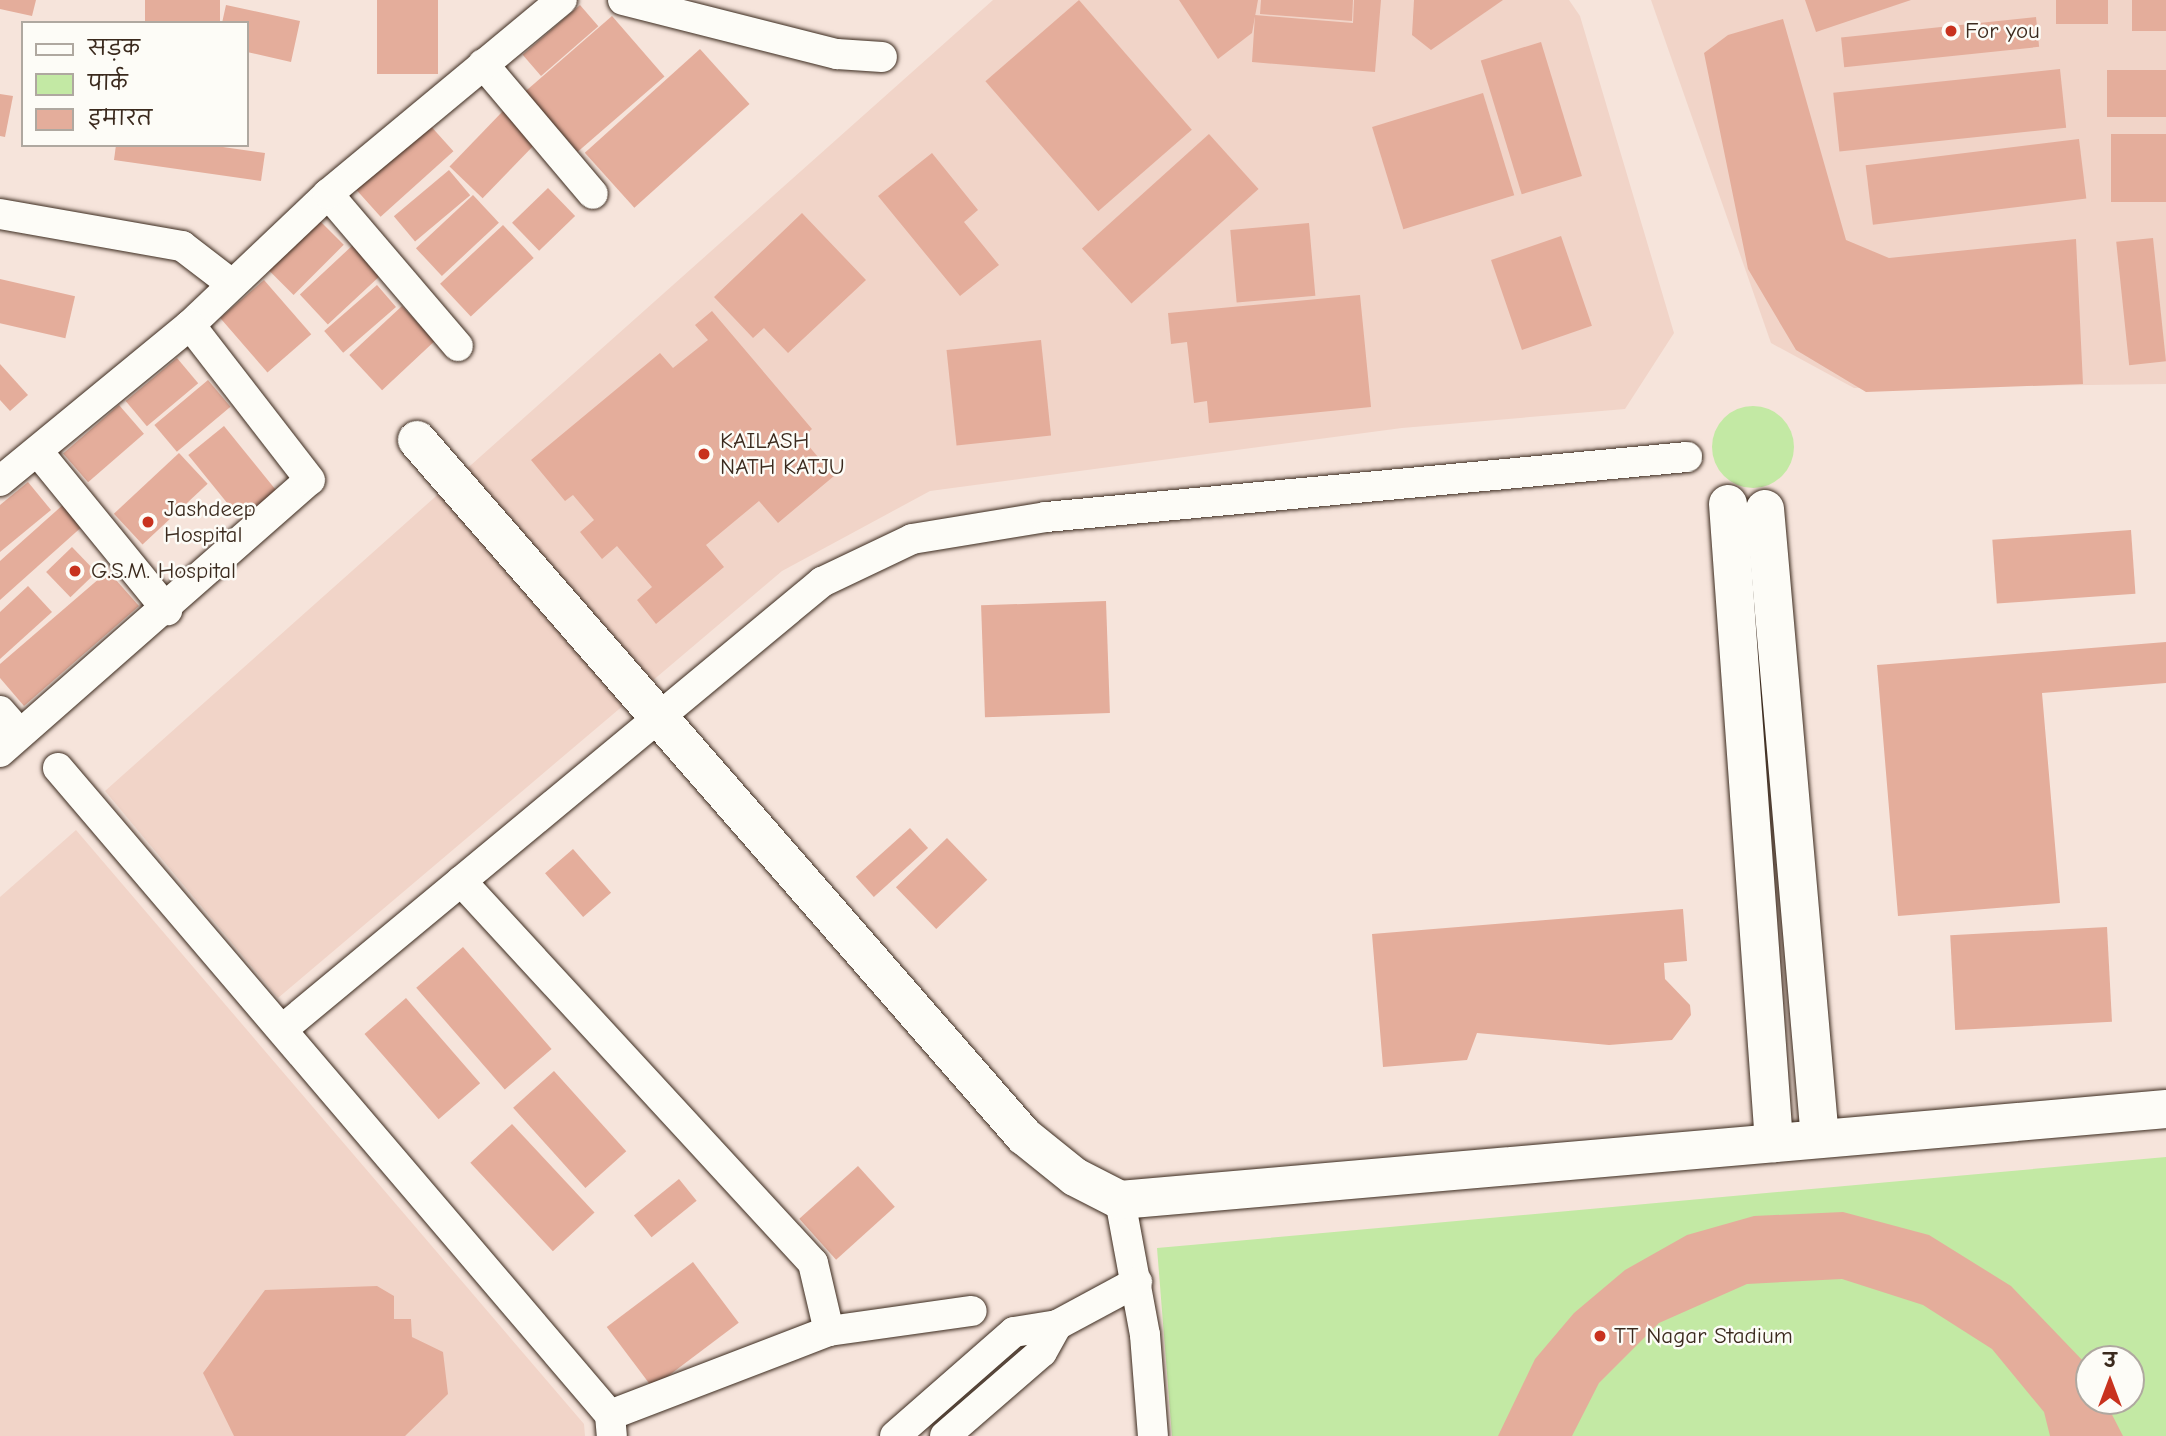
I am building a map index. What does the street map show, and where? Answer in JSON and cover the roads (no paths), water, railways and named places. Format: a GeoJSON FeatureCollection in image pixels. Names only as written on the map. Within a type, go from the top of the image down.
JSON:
{"type":"FeatureCollection","features":[{"type":"Feature","properties":{"kind":"street"},"geometry":{"type":"LineString","coordinates":[[0,481],[39,453],[190,325],[229,282],[328,194],[562,0]]}},
{"type":"Feature","properties":{"kind":"street"},"geometry":{"type":"LineString","coordinates":[[623,0],[837,54],[882,57]]}},
{"type":"Feature","properties":{"kind":"street"},"geometry":{"type":"LineString","coordinates":[[483,64],[593,194]]}},
{"type":"Feature","properties":{"kind":"street"},"geometry":{"type":"LineString","coordinates":[[328,194],[458,346]]}},
{"type":"Feature","properties":{"kind":"street"},"geometry":{"type":"LineString","coordinates":[[0,214],[182,246],[229,282]]}},
{"type":"Feature","properties":{"kind":"street"},"geometry":{"type":"LineString","coordinates":[[0,711],[10,743],[167,610],[310,480],[190,325]]}},
{"type":"Feature","properties":{"kind":"street"},"geometry":{"type":"LineString","coordinates":[[417,440],[1024,1136],[1076,1177],[1120,1200],[2166,1109]]}},
{"type":"Feature","properties":{"kind":"street"},"geometry":{"type":"LineString","coordinates":[[39,453],[167,610]]}},
{"type":"Feature","properties":{"kind":"street"},"geometry":{"type":"LineString","coordinates":[[284,1027],[822,582],[912,539],[1099,511],[1687,457]]}},
{"type":"Feature","properties":{"kind":"street"},"geometry":{"type":"LineString","coordinates":[[1728,504],[1774,1143]]}},
{"type":"Feature","properties":{"kind":"street"},"geometry":{"type":"LineString","coordinates":[[1765,509],[1820,1139]]}},
{"type":"Feature","properties":{"kind":"street"},"geometry":{"type":"LineString","coordinates":[[58,768],[284,1027],[611,1425],[829,1331],[972,1311]]}},
{"type":"Feature","properties":{"kind":"street"},"geometry":{"type":"LineString","coordinates":[[461,881],[813,1263],[829,1331]]}},
{"type":"Feature","properties":{"kind":"street"},"geometry":{"type":"LineString","coordinates":[[1120,1200],[1137,1282],[1153,1436]]}},
{"type":"Feature","properties":{"kind":"street"},"geometry":{"type":"LineString","coordinates":[[895,1436],[1014,1332],[1057,1325],[1137,1282]]}},
{"type":"Feature","properties":{"kind":"street"},"geometry":{"type":"LineString","coordinates":[[945,1436],[1042,1352],[1057,1325]]}},
{"type":"Feature","properties":{"kind":"place","name":"For you"},"geometry":{"type":"Point","coordinates":[1951,31]}},
{"type":"Feature","properties":{"kind":"place","name":"KAILASH NATH KATJU"},"geometry":{"type":"Point","coordinates":[704,454]}},
{"type":"Feature","properties":{"kind":"place","name":"Jashdeep Hospital"},"geometry":{"type":"Point","coordinates":[148,522]}},
{"type":"Feature","properties":{"kind":"place","name":"G.S.M. Hospital"},"geometry":{"type":"Point","coordinates":[75,571]}},
{"type":"Feature","properties":{"kind":"place","name":"TT Nagar Stadium"},"geometry":{"type":"Point","coordinates":[1600,1336]}}]}
